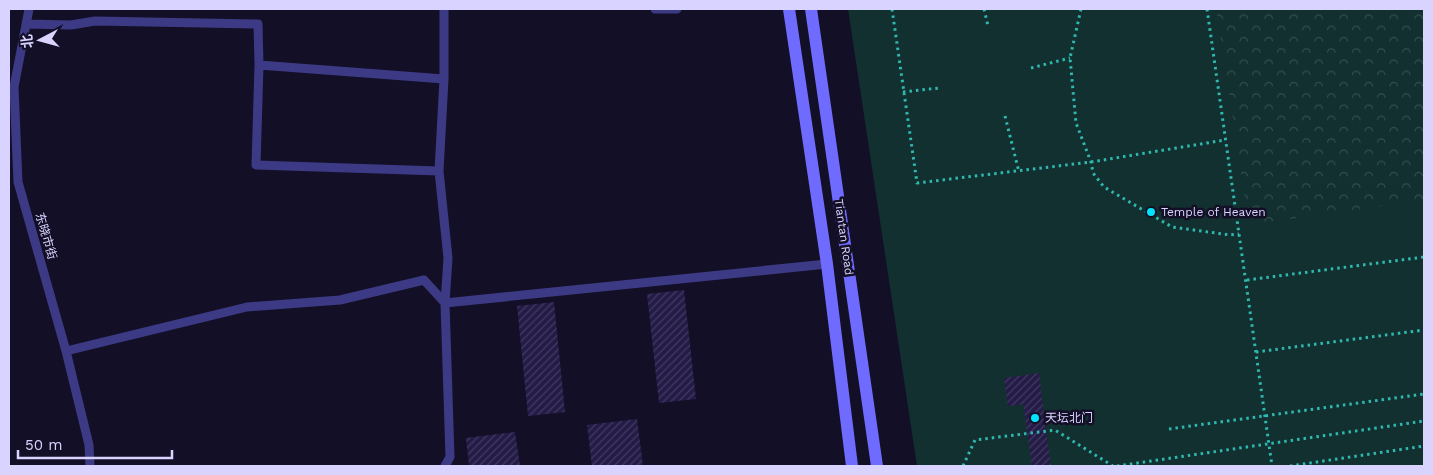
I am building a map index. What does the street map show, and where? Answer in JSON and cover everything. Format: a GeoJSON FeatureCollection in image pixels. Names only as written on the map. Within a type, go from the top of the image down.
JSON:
{"type":"FeatureCollection","features":[{"type":"Feature","properties":{"kind":"street","name":"Tiantan Road"},"geometry":{"type":"LineString","coordinates":[[789,9],[827,264],[852,466]]}},
{"type":"Feature","properties":{"kind":"street","name":"Tiantan Road"},"geometry":{"type":"LineString","coordinates":[[812,9],[877,466]]}},
{"type":"Feature","properties":{"kind":"lane","name":"东晓市街"},"geometry":{"type":"LineString","coordinates":[[29,9],[12,86],[14,182],[66,351],[89,445],[90,466]]}},
{"type":"Feature","properties":{"kind":"lane"},"geometry":{"type":"LineString","coordinates":[[444,9],[444,79],[439,171],[448,258],[446,303],[450,457],[446,466]]}},
{"type":"Feature","properties":{"kind":"lane"},"geometry":{"type":"LineString","coordinates":[[655,9],[671,9]]}},
{"type":"Feature","properties":{"kind":"lane"},"geometry":{"type":"LineString","coordinates":[[26,24],[71,25],[94,21],[258,24],[259,65],[256,165],[439,171]]}},
{"type":"Feature","properties":{"kind":"lane"},"geometry":{"type":"LineString","coordinates":[[259,65],[444,79]]}},
{"type":"Feature","properties":{"kind":"lane"},"geometry":{"type":"LineString","coordinates":[[446,303],[827,264]]}},
{"type":"Feature","properties":{"kind":"lane"},"geometry":{"type":"LineString","coordinates":[[66,351],[247,307],[340,300],[424,280],[446,303]]}},
{"type":"Feature","properties":{"kind":"path"},"geometry":{"type":"LineString","coordinates":[[892,9],[917,183],[1091,162],[1225,140]]}},
{"type":"Feature","properties":{"kind":"path"},"geometry":{"type":"LineString","coordinates":[[984,9],[988,26]]}},
{"type":"Feature","properties":{"kind":"path"},"geometry":{"type":"LineString","coordinates":[[1081,9],[1070,58],[1076,123],[1091,162],[1093,173],[1104,187],[1172,227],[1230,235],[1239,234]]}},
{"type":"Feature","properties":{"kind":"path"},"geometry":{"type":"LineString","coordinates":[[1207,9],[1272,466]]}},
{"type":"Feature","properties":{"kind":"path"},"geometry":{"type":"LineString","coordinates":[[1031,68],[1070,58]]}},
{"type":"Feature","properties":{"kind":"path"},"geometry":{"type":"LineString","coordinates":[[903,92],[939,88]]}},
{"type":"Feature","properties":{"kind":"path"},"geometry":{"type":"LineString","coordinates":[[1005,116],[1019,172]]}},
{"type":"Feature","properties":{"kind":"path"},"geometry":{"type":"LineString","coordinates":[[1246,280],[1424,257]]}},
{"type":"Feature","properties":{"kind":"path"},"geometry":{"type":"LineString","coordinates":[[1256,352],[1424,330]]}},
{"type":"Feature","properties":{"kind":"path"},"geometry":{"type":"LineString","coordinates":[[1169,429],[1424,394]]}},
{"type":"Feature","properties":{"kind":"path"},"geometry":{"type":"LineString","coordinates":[[1117,466],[1424,421]]}},
{"type":"Feature","properties":{"kind":"path"},"geometry":{"type":"LineString","coordinates":[[963,466],[975,440],[1055,430],[1113,466]]}},
{"type":"Feature","properties":{"kind":"path"},"geometry":{"type":"LineString","coordinates":[[1290,466],[1424,446]]}},
{"type":"Feature","properties":{"kind":"green space","name":"Temple of Heaven"},"geometry":{"type":"Polygon","coordinates":[[[848,9],[1424,9],[1424,466],[917,466],[848,9]]]}},
{"type":"Feature","properties":{"kind":"green space"},"geometry":{"type":"Polygon","coordinates":[[[1216,9],[1424,9],[1424,200],[1249,225],[1216,9]]]}},
{"type":"Feature","properties":{"kind":"building"},"geometry":{"type":"Polygon","coordinates":[[[684,290],[696,399],[659,403],[647,294],[684,290]]]}},
{"type":"Feature","properties":{"kind":"building"},"geometry":{"type":"Polygon","coordinates":[[[554,302],[565,412],[528,416],[517,306],[554,302]]]}},
{"type":"Feature","properties":{"kind":"building","name":"天坛北门"},"geometry":{"type":"Polygon","coordinates":[[[1039,373],[1051,466],[1032,466],[1023,404],[1008,406],[1004,378],[1039,373]]]}},
{"type":"Feature","properties":{"kind":"building"},"geometry":{"type":"Polygon","coordinates":[[[637,419],[643,466],[592,466],[587,425],[637,419]]]}},
{"type":"Feature","properties":{"kind":"building"},"geometry":{"type":"Polygon","coordinates":[[[515,432],[520,466],[469,466],[466,438],[515,432]]]}},
{"type":"Feature","properties":{"kind":"place","name":"Temple of Heaven"},"geometry":{"type":"Point","coordinates":[1151,212]}},
{"type":"Feature","properties":{"kind":"place","name":"天坛北门"},"geometry":{"type":"Point","coordinates":[1035,418]}}]}
